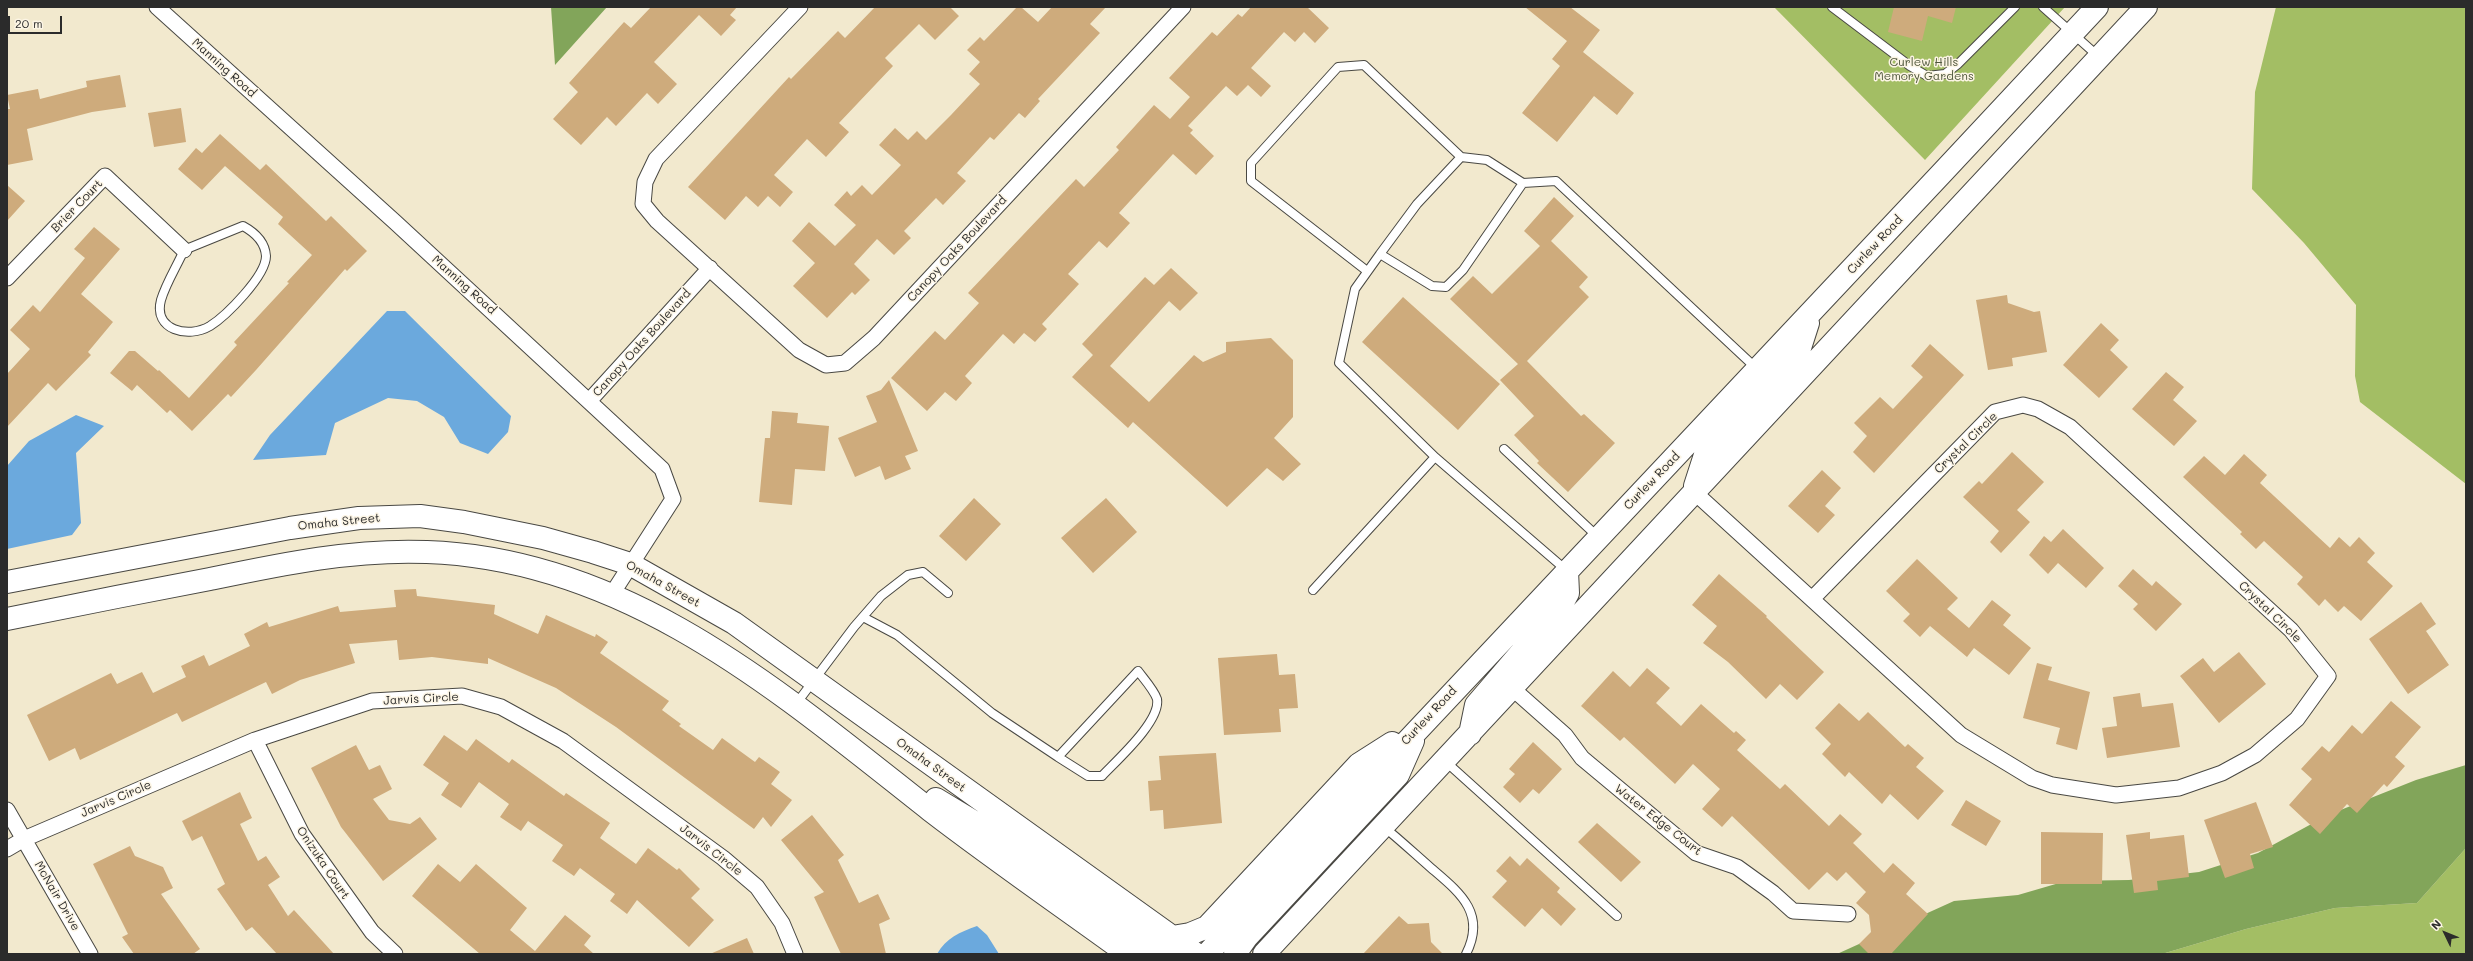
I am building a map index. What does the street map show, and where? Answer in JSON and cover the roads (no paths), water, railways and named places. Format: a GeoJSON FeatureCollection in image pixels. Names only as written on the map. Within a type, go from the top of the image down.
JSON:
{"type":"FeatureCollection","features":[{"type":"Feature","properties":{"kind":"main road","name":"Curlew Road"},"geometry":{"type":"LineString","coordinates":[[1207,954],[1418,727],[1811,314],[2097,7]]}},
{"type":"Feature","properties":{"kind":"main road"},"geometry":{"type":"LineString","coordinates":[[1264,954],[1513,689],[1693,491],[2146,7]]}},
{"type":"Feature","properties":{"kind":"main road"},"geometry":{"type":"LineString","coordinates":[[1693,491],[1705,455],[1800,348],[1811,314]]}},
{"type":"Feature","properties":{"kind":"main road","name":"Omaha Street"},"geometry":{"type":"LineString","coordinates":[[7,582],[290,528],[359,518],[420,516],[464,522],[543,538],[630,564],[734,623],[1175,946],[1196,954]]}},
{"type":"Feature","properties":{"kind":"main road"},"geometry":{"type":"LineString","coordinates":[[7,619],[304,560],[362,553],[425,552],[476,555],[529,565],[612,594],[693,635],[795,704],[973,843],[1128,954]]}},
{"type":"Feature","properties":{"kind":"main road"},"geometry":{"type":"LineString","coordinates":[[1470,734],[1476,705],[1561,606],[1568,593],[1567,571]]}},
{"type":"Feature","properties":{"kind":"main road"},"geometry":{"type":"LineString","coordinates":[[1175,946],[1190,934],[1207,927],[1359,764],[1418,727]]}},
{"type":"Feature","properties":{"kind":"main road"},"geometry":{"type":"LineString","coordinates":[[1235,954],[1247,937],[1398,775],[1418,727]]}},
{"type":"Feature","properties":{"kind":"main road"},"geometry":{"type":"LineString","coordinates":[[840,739],[979,825],[1159,954]]}},
{"type":"Feature","properties":{"kind":"street","name":"Manning Road"},"geometry":{"type":"LineString","coordinates":[[157,7],[590,400],[662,470],[672,499],[612,594]]}},
{"type":"Feature","properties":{"kind":"street","name":"Canopy Oaks Boulevard"},"geometry":{"type":"LineString","coordinates":[[800,7],[656,159],[645,182],[644,204],[657,221],[799,350],[826,365],[845,363],[874,338],[1183,7]]}},
{"type":"Feature","properties":{"kind":"street","name":"Brier Court"},"geometry":{"type":"LineString","coordinates":[[7,278],[105,176],[184,250]]}},
{"type":"Feature","properties":{"kind":"street","name":"Canopy Oaks Boulevard"},"geometry":{"type":"LineString","coordinates":[[590,400],[710,268]]}},
{"type":"Feature","properties":{"kind":"street","name":"Crystal Circle"},"geometry":{"type":"LineString","coordinates":[[1693,491],[1961,735],[2032,778],[2052,785],[2116,795],[2179,788],[2222,773],[2255,755],[2297,720],[2328,676],[2291,630],[2070,427],[2038,408],[2023,405],[1995,412],[1812,599]]}},
{"type":"Feature","properties":{"kind":"street","name":"Water Edge Court"},"geometry":{"type":"LineString","coordinates":[[1513,689],[1565,735],[1582,758],[1696,853],[1737,867],[1773,893],[1793,911],[1848,914]]}},
{"type":"Feature","properties":{"kind":"street","name":"Jarvis Circle"},"geometry":{"type":"LineString","coordinates":[[7,849],[24,839],[255,740],[372,701],[462,696],[500,707],[563,741],[723,858],[757,887],[782,923],[796,954]]}},
{"type":"Feature","properties":{"kind":"street","name":"Onizuka Court"},"geometry":{"type":"LineString","coordinates":[[255,740],[302,834],[372,932],[395,954]]}},
{"type":"Feature","properties":{"kind":"street","name":"McNair Drive"},"geometry":{"type":"LineString","coordinates":[[7,810],[90,954]]}},
{"type":"Feature","properties":{"kind":"lane"},"geometry":{"type":"LineString","coordinates":[[1832,7],[1910,66],[1927,76],[1945,74],[1958,64],[2015,7]]}},
{"type":"Feature","properties":{"kind":"lane"},"geometry":{"type":"LineString","coordinates":[[2043,7],[2099,58]]}},
{"type":"Feature","properties":{"kind":"lane"},"geometry":{"type":"LineString","coordinates":[[1367,272],[1251,180],[1251,163],[1338,67],[1364,65],[1461,157],[1487,160],[1523,183],[1556,181],[1758,370]]}},
{"type":"Feature","properties":{"kind":"lane"},"geometry":{"type":"LineString","coordinates":[[1461,157],[1418,204],[1355,289],[1339,363],[1435,457],[1567,571]]}},
{"type":"Feature","properties":{"kind":"lane"},"geometry":{"type":"LineString","coordinates":[[1380,254],[1432,286],[1446,287],[1463,270],[1523,183]]}},
{"type":"Feature","properties":{"kind":"lane"},"geometry":{"type":"LineString","coordinates":[[243,226],[251,230],[263,244],[266,257],[259,275],[236,303],[210,326],[190,333],[173,330],[164,322],[160,313],[161,300],[184,250],[243,226]]}},
{"type":"Feature","properties":{"kind":"lane"},"geometry":{"type":"LineString","coordinates":[[1504,449],[1599,537]]}},
{"type":"Feature","properties":{"kind":"lane"},"geometry":{"type":"LineString","coordinates":[[1313,590],[1435,457]]}},
{"type":"Feature","properties":{"kind":"lane"},"geometry":{"type":"LineString","coordinates":[[795,704],[881,596],[908,575],[923,572],[948,593]]}},
{"type":"Feature","properties":{"kind":"lane"},"geometry":{"type":"LineString","coordinates":[[863,617],[897,635],[992,713],[1058,757],[1088,776],[1102,776],[1153,719],[1158,707],[1156,698],[1138,670],[1058,757]]}},
{"type":"Feature","properties":{"kind":"lane"},"geometry":{"type":"LineString","coordinates":[[1445,761],[1617,916]]}},
{"type":"Feature","properties":{"kind":"lane"},"geometry":{"type":"LineString","coordinates":[[1384,827],[1463,896],[1471,912],[1474,930],[1466,954]]}},
{"type":"Feature","properties":{"kind":"water"},"geometry":{"type":"Polygon","coordinates":[[[387,311],[405,311],[511,416],[508,432],[488,454],[460,443],[444,417],[417,401],[388,398],[335,423],[326,455],[253,460],[270,435],[387,311]]]}},
{"type":"Feature","properties":{"kind":"water"},"geometry":{"type":"Polygon","coordinates":[[[76,415],[104,426],[76,453],[81,523],[72,535],[7,549],[7,466],[29,441],[76,415]]]}},
{"type":"Feature","properties":{"kind":"water"},"geometry":{"type":"Polygon","coordinates":[[[977,926],[987,935],[999,954],[937,954],[941,948],[954,936],[977,926]]]}},
{"type":"Feature","properties":{"kind":"park label","name":"Curlew Hills Memory Gardens"},"geometry":{"type":"Point","coordinates":[1924,69]}}]}
